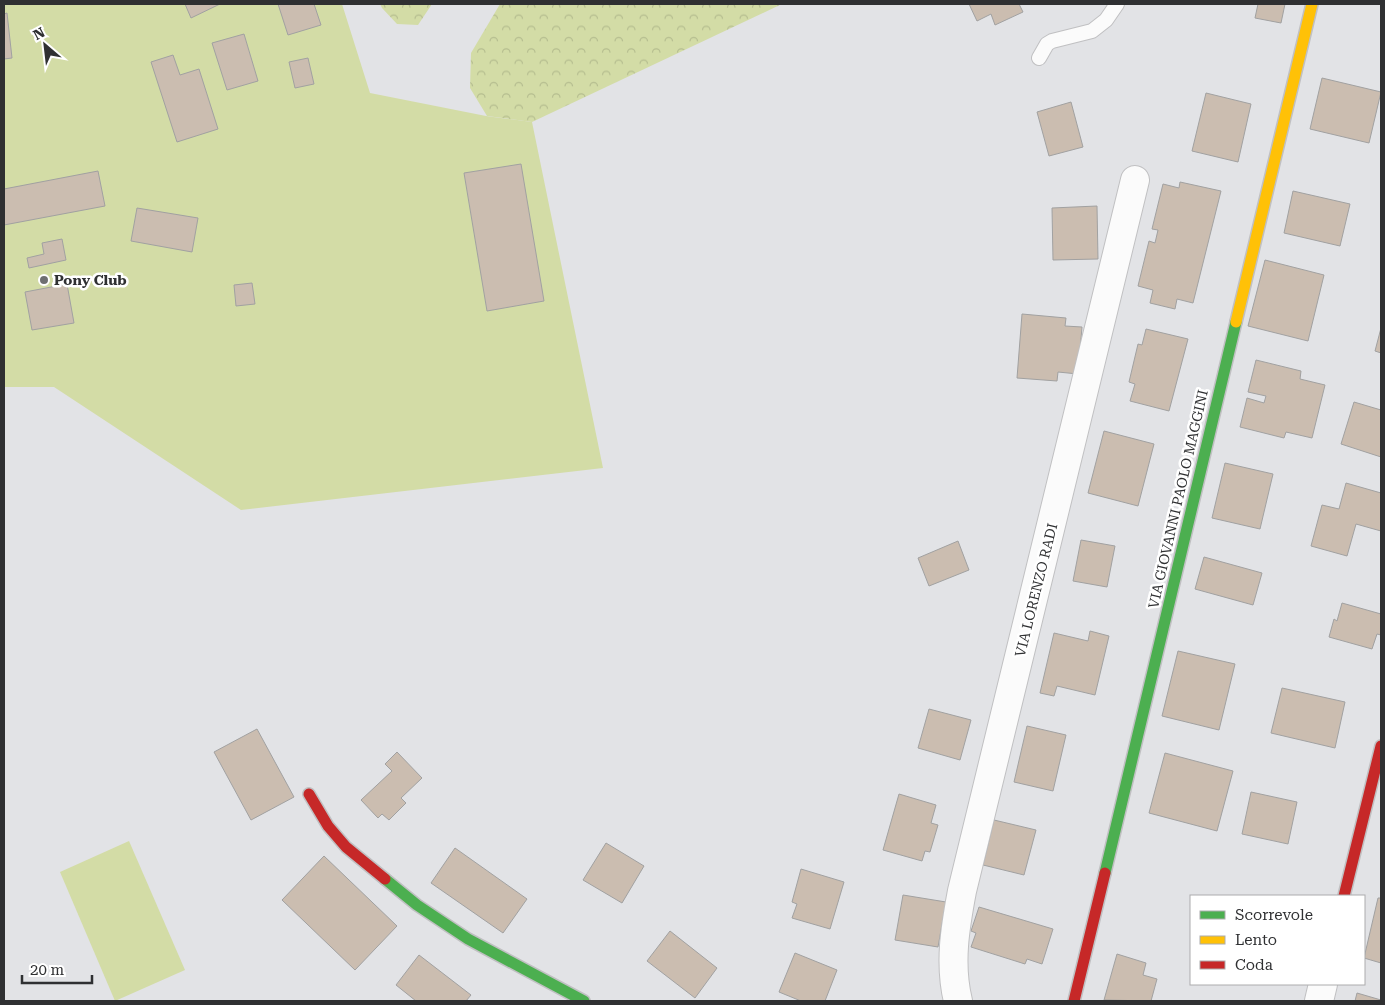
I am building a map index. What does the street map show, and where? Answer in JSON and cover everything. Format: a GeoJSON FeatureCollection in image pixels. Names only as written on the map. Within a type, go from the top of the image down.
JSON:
{"type":"FeatureCollection","features":[{"type":"Feature","properties":{"kind":"street","name":"VIA GIOVANNI PAOLO MAGGINI"},"geometry":{"type":"LineString","coordinates":[[1074,1001],[1312,4]]}},
{"type":"Feature","properties":{"kind":"street","name":"VIA LORENZO RADI"},"geometry":{"type":"LineString","coordinates":[[958,1001],[954,977],[953,952],[962,892],[1136,180]]}},
{"type":"Feature","properties":{"kind":"street"},"geometry":{"type":"LineString","coordinates":[[1344,895],[1381,746]]}},
{"type":"Feature","properties":{"kind":"street"},"geometry":{"type":"LineString","coordinates":[[309,794],[323,819],[340,840],[417,905],[468,938],[584,1001]]}},
{"type":"Feature","properties":{"kind":"street"},"geometry":{"type":"LineString","coordinates":[[1319,1001],[1323,985]]}},
{"type":"Feature","properties":{"kind":"lane"},"geometry":{"type":"LineString","coordinates":[[1038,58],[1047,44],[1052,41],[1092,31],[1106,20],[1117,4]]}},
{"type":"Feature","properties":{"kind":"green space"},"geometry":{"type":"Polygon","coordinates":[[[4,4],[342,4],[370,93],[486,116],[532,122],[603,468],[241,510],[54,387],[4,387],[4,4]]]}},
{"type":"Feature","properties":{"kind":"green space"},"geometry":{"type":"Polygon","coordinates":[[[380,4],[432,4],[418,25],[397,24],[380,4]]]}},
{"type":"Feature","properties":{"kind":"green space"},"geometry":{"type":"Polygon","coordinates":[[[500,4],[782,4],[532,122],[487,116],[470,88],[471,53],[500,4]]]}},
{"type":"Feature","properties":{"kind":"green space"},"geometry":{"type":"Polygon","coordinates":[[[129,841],[185,970],[115,1001],[60,872],[129,841]]]}},
{"type":"Feature","properties":{"kind":"building"},"geometry":{"type":"Polygon","coordinates":[[[185,4],[220,4],[191,18],[185,4]]]}},
{"type":"Feature","properties":{"kind":"building"},"geometry":{"type":"Polygon","coordinates":[[[278,4],[314,4],[321,25],[288,35],[278,4]]]}},
{"type":"Feature","properties":{"kind":"building"},"geometry":{"type":"Polygon","coordinates":[[[969,4],[1019,4],[1023,12],[995,25],[991,14],[977,21],[969,4]]]}},
{"type":"Feature","properties":{"kind":"building"},"geometry":{"type":"Polygon","coordinates":[[[1258,4],[1285,4],[1281,23],[1255,18],[1258,4]]]}},
{"type":"Feature","properties":{"kind":"building"},"geometry":{"type":"Polygon","coordinates":[[[7,13],[12,58],[4,59],[4,14],[7,13]]]}},
{"type":"Feature","properties":{"kind":"building"},"geometry":{"type":"Polygon","coordinates":[[[244,34],[258,81],[227,90],[212,43],[244,34]]]}},
{"type":"Feature","properties":{"kind":"building"},"geometry":{"type":"Polygon","coordinates":[[[173,55],[180,75],[199,69],[218,129],[177,142],[151,62],[173,55]]]}},
{"type":"Feature","properties":{"kind":"building"},"geometry":{"type":"Polygon","coordinates":[[[308,58],[314,84],[295,88],[289,62],[308,58]]]}},
{"type":"Feature","properties":{"kind":"building"},"geometry":{"type":"Polygon","coordinates":[[[1322,78],[1381,92],[1369,143],[1310,129],[1322,78]]]}},
{"type":"Feature","properties":{"kind":"building"},"geometry":{"type":"Polygon","coordinates":[[[1206,93],[1251,104],[1238,162],[1192,151],[1206,93]]]}},
{"type":"Feature","properties":{"kind":"building"},"geometry":{"type":"Polygon","coordinates":[[[1071,102],[1083,147],[1049,156],[1037,112],[1071,102]]]}},
{"type":"Feature","properties":{"kind":"building"},"geometry":{"type":"Polygon","coordinates":[[[521,164],[544,301],[487,311],[464,173],[521,164]]]}},
{"type":"Feature","properties":{"kind":"building"},"geometry":{"type":"Polygon","coordinates":[[[98,171],[105,206],[4,225],[4,189],[98,171]]]}},
{"type":"Feature","properties":{"kind":"building"},"geometry":{"type":"Polygon","coordinates":[[[1180,182],[1221,191],[1193,303],[1177,299],[1175,309],[1150,303],[1153,290],[1138,286],[1149,241],[1155,243],[1158,230],[1152,229],[1163,184],[1179,188],[1180,182]]]}},
{"type":"Feature","properties":{"kind":"building"},"geometry":{"type":"Polygon","coordinates":[[[1293,191],[1350,204],[1340,246],[1284,233],[1293,191]]]}},
{"type":"Feature","properties":{"kind":"building"},"geometry":{"type":"Polygon","coordinates":[[[1097,206],[1098,259],[1053,260],[1052,208],[1097,206]]]}},
{"type":"Feature","properties":{"kind":"building"},"geometry":{"type":"Polygon","coordinates":[[[137,208],[198,218],[192,252],[131,241],[137,208]]]}},
{"type":"Feature","properties":{"kind":"building"},"geometry":{"type":"Polygon","coordinates":[[[62,239],[66,260],[29,268],[27,258],[44,254],[42,243],[62,239]]]}},
{"type":"Feature","properties":{"kind":"building"},"geometry":{"type":"Polygon","coordinates":[[[1265,260],[1324,275],[1308,341],[1248,326],[1265,260]]]}},
{"type":"Feature","properties":{"kind":"building"},"geometry":{"type":"Polygon","coordinates":[[[252,283],[255,304],[236,306],[234,285],[252,283]]]}},
{"type":"Feature","properties":{"kind":"building"},"geometry":{"type":"Polygon","coordinates":[[[67,284],[74,323],[32,330],[25,292],[67,284]]]}},
{"type":"Feature","properties":{"kind":"building"},"geometry":{"type":"Polygon","coordinates":[[[1022,314],[1066,318],[1065,326],[1082,327],[1078,374],[1058,372],[1057,381],[1017,378],[1022,314]]]}},
{"type":"Feature","properties":{"kind":"building"},"geometry":{"type":"Polygon","coordinates":[[[1381,328],[1381,353],[1375,351],[1381,328]]]}},
{"type":"Feature","properties":{"kind":"building"},"geometry":{"type":"Polygon","coordinates":[[[1146,329],[1188,339],[1169,411],[1130,401],[1135,384],[1129,382],[1138,344],[1142,345],[1146,329]]]}},
{"type":"Feature","properties":{"kind":"building"},"geometry":{"type":"Polygon","coordinates":[[[1256,360],[1301,371],[1300,379],[1325,385],[1312,438],[1286,432],[1284,438],[1240,427],[1247,398],[1264,403],[1266,396],[1248,392],[1256,360]]]}},
{"type":"Feature","properties":{"kind":"building"},"geometry":{"type":"Polygon","coordinates":[[[1354,402],[1381,410],[1381,457],[1341,444],[1354,402]]]}},
{"type":"Feature","properties":{"kind":"building"},"geometry":{"type":"Polygon","coordinates":[[[1104,431],[1154,444],[1138,506],[1088,493],[1104,431]]]}},
{"type":"Feature","properties":{"kind":"building"},"geometry":{"type":"Polygon","coordinates":[[[1225,463],[1273,474],[1260,529],[1212,518],[1225,463]]]}},
{"type":"Feature","properties":{"kind":"building"},"geometry":{"type":"Polygon","coordinates":[[[1346,483],[1381,493],[1381,531],[1356,524],[1347,556],[1311,546],[1322,505],[1339,509],[1346,483]]]}},
{"type":"Feature","properties":{"kind":"building"},"geometry":{"type":"Polygon","coordinates":[[[1081,540],[1115,546],[1107,587],[1073,581],[1081,540]]]}},
{"type":"Feature","properties":{"kind":"building"},"geometry":{"type":"Polygon","coordinates":[[[958,541],[969,570],[929,586],[918,558],[958,541]]]}},
{"type":"Feature","properties":{"kind":"building"},"geometry":{"type":"Polygon","coordinates":[[[1204,557],[1262,573],[1253,605],[1195,589],[1204,557]]]}},
{"type":"Feature","properties":{"kind":"building"},"geometry":{"type":"Polygon","coordinates":[[[1342,603],[1381,614],[1381,635],[1377,634],[1372,649],[1329,637],[1334,619],[1337,621],[1342,603]]]}},
{"type":"Feature","properties":{"kind":"building"},"geometry":{"type":"Polygon","coordinates":[[[1090,631],[1109,636],[1095,695],[1057,686],[1054,696],[1040,693],[1054,633],[1088,641],[1090,631]]]}},
{"type":"Feature","properties":{"kind":"building"},"geometry":{"type":"Polygon","coordinates":[[[1178,651],[1235,664],[1219,730],[1162,716],[1178,651]]]}},
{"type":"Feature","properties":{"kind":"building"},"geometry":{"type":"Polygon","coordinates":[[[1282,688],[1345,702],[1335,748],[1271,733],[1282,688]]]}},
{"type":"Feature","properties":{"kind":"building"},"geometry":{"type":"Polygon","coordinates":[[[929,709],[971,720],[960,760],[918,748],[929,709]]]}},
{"type":"Feature","properties":{"kind":"building"},"geometry":{"type":"Polygon","coordinates":[[[1027,726],[1066,735],[1053,791],[1014,782],[1027,726]]]}},
{"type":"Feature","properties":{"kind":"building"},"geometry":{"type":"Polygon","coordinates":[[[257,729],[294,797],[251,820],[214,752],[257,729]]]}},
{"type":"Feature","properties":{"kind":"building"},"geometry":{"type":"Polygon","coordinates":[[[397,752],[422,778],[401,798],[406,803],[389,820],[382,814],[378,818],[361,800],[392,771],[385,764],[397,752]]]}},
{"type":"Feature","properties":{"kind":"building"},"geometry":{"type":"Polygon","coordinates":[[[1165,753],[1233,771],[1217,831],[1149,813],[1165,753]]]}},
{"type":"Feature","properties":{"kind":"building"},"geometry":{"type":"Polygon","coordinates":[[[1251,792],[1297,802],[1288,844],[1242,834],[1251,792]]]}},
{"type":"Feature","properties":{"kind":"building"},"geometry":{"type":"Polygon","coordinates":[[[899,794],[936,805],[931,823],[938,825],[930,852],[925,851],[922,861],[883,850],[899,794]]]}},
{"type":"Feature","properties":{"kind":"building"},"geometry":{"type":"Polygon","coordinates":[[[994,820],[1036,830],[1024,875],[983,865],[994,820]]]}},
{"type":"Feature","properties":{"kind":"building"},"geometry":{"type":"Polygon","coordinates":[[[606,843],[644,866],[622,903],[583,880],[606,843]]]}},
{"type":"Feature","properties":{"kind":"building"},"geometry":{"type":"Polygon","coordinates":[[[455,848],[527,899],[503,933],[431,883],[455,848]]]}},
{"type":"Feature","properties":{"kind":"building"},"geometry":{"type":"Polygon","coordinates":[[[324,856],[397,926],[355,970],[282,900],[324,856]]]}},
{"type":"Feature","properties":{"kind":"building"},"geometry":{"type":"Polygon","coordinates":[[[801,869],[844,882],[830,929],[792,918],[797,904],[792,902],[801,869]]]}},
{"type":"Feature","properties":{"kind":"building"},"geometry":{"type":"Polygon","coordinates":[[[903,895],[946,902],[938,947],[895,940],[903,895]]]}},
{"type":"Feature","properties":{"kind":"building"},"geometry":{"type":"Polygon","coordinates":[[[1378,898],[1381,898],[1381,963],[1365,958],[1378,898]]]}},
{"type":"Feature","properties":{"kind":"building"},"geometry":{"type":"Polygon","coordinates":[[[979,907],[1053,929],[1042,964],[1027,959],[1025,964],[971,947],[976,933],[971,931],[979,907]]]}},
{"type":"Feature","properties":{"kind":"building"},"geometry":{"type":"Polygon","coordinates":[[[670,931],[717,968],[695,998],[647,961],[670,931]]]}},
{"type":"Feature","properties":{"kind":"building"},"geometry":{"type":"Polygon","coordinates":[[[795,953],[837,970],[825,1001],[801,1001],[779,992],[795,953]]]}},
{"type":"Feature","properties":{"kind":"building"},"geometry":{"type":"Polygon","coordinates":[[[1117,954],[1146,963],[1143,975],[1157,979],[1151,1001],[1104,1000],[1117,954]]]}},
{"type":"Feature","properties":{"kind":"building"},"geometry":{"type":"Polygon","coordinates":[[[419,955],[471,995],[466,1001],[416,1001],[396,985],[419,955]]]}},
{"type":"Feature","properties":{"kind":"building"},"geometry":{"type":"Polygon","coordinates":[[[1357,993],[1381,1000],[1381,1001],[1355,1001],[1357,993]]]}},
{"type":"Feature","properties":{"kind":"traffic: fast"},"geometry":{"type":"LineString","coordinates":[[1105,873],[1236,322]]}},
{"type":"Feature","properties":{"kind":"traffic: fast"},"geometry":{"type":"LineString","coordinates":[[385,879],[417,905],[468,939],[584,1001]]}},
{"type":"Feature","properties":{"kind":"traffic: slow"},"geometry":{"type":"LineString","coordinates":[[1236,322],[1312,4]]}},
{"type":"Feature","properties":{"kind":"traffic: jam"},"geometry":{"type":"LineString","coordinates":[[1344,895],[1381,746]]}},
{"type":"Feature","properties":{"kind":"traffic: jam"},"geometry":{"type":"LineString","coordinates":[[309,794],[328,826],[346,847],[385,879]]}},
{"type":"Feature","properties":{"kind":"traffic: jam"},"geometry":{"type":"LineString","coordinates":[[1074,1001],[1105,873]]}},
{"type":"Feature","properties":{"kind":"place","name":"Pony Club"},"geometry":{"type":"Point","coordinates":[44,280]}}]}
